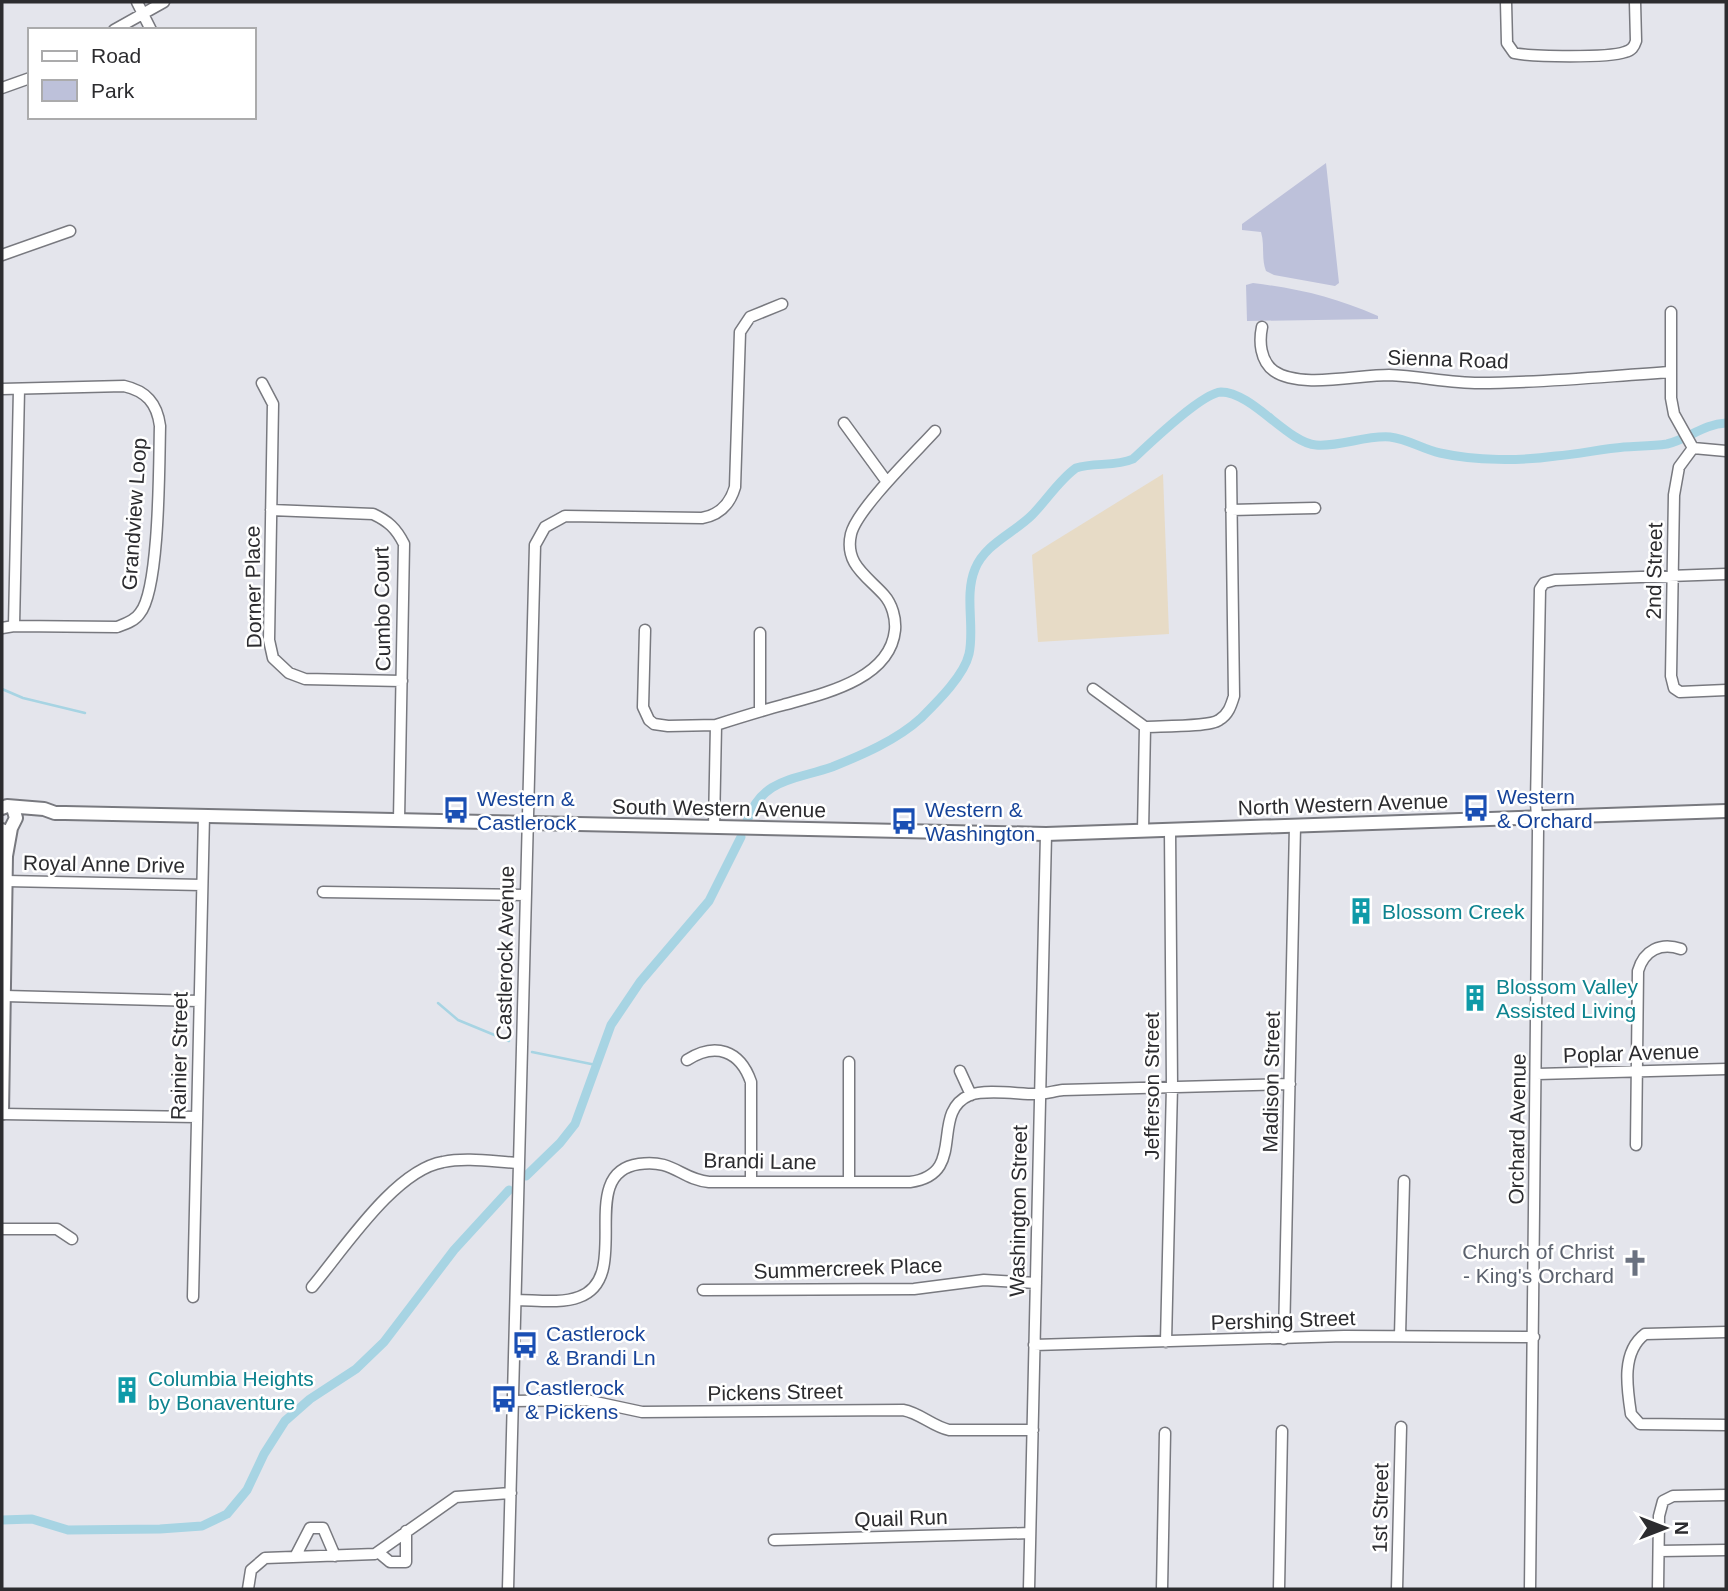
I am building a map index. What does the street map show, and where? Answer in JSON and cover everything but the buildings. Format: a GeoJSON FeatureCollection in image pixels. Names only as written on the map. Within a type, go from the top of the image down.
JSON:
{"type":"FeatureCollection","features":[{"type":"Feature","properties":{"kind":"main road","name":"South Western Avenue"},"geometry":{"type":"LineString","coordinates":[[8,819],[44,809],[55,813],[1046,834]]}},
{"type":"Feature","properties":{"kind":"main road","name":"North Western Avenue"},"geometry":{"type":"LineString","coordinates":[[1046,834],[1726,811]]}},
{"type":"Feature","properties":{"kind":"main road"},"geometry":{"type":"LineString","coordinates":[[2,1113],[8,819]]}},
{"type":"Feature","properties":{"kind":"street"},"geometry":{"type":"LineString","coordinates":[[137,2],[150,28]]}},
{"type":"Feature","properties":{"kind":"street"},"geometry":{"type":"LineString","coordinates":[[117,28],[164,2]]}},
{"type":"Feature","properties":{"kind":"street"},"geometry":{"type":"LineString","coordinates":[[1506,2],[1507,43],[1510,50],[1518,54],[1619,54],[1630,50],[1636,44],[1634,2]]}},
{"type":"Feature","properties":{"kind":"street"},"geometry":{"type":"LineString","coordinates":[[2,88],[28,79]]}},
{"type":"Feature","properties":{"kind":"street"},"geometry":{"type":"LineString","coordinates":[[2,255],[70,231]]}},
{"type":"Feature","properties":{"kind":"street","name":"Castlerock Avenue"},"geometry":{"type":"LineString","coordinates":[[508,1589],[535,545],[545,527],[565,516],[702,518],[722,510],[735,487],[740,332],[750,317],[782,304]]}},
{"type":"Feature","properties":{"kind":"street"},"geometry":{"type":"LineString","coordinates":[[1671,312],[1671,397],[1674,414],[1690,444],[1726,451]]}},
{"type":"Feature","properties":{"kind":"street","name":"Sienna Road"},"geometry":{"type":"LineString","coordinates":[[1262,327],[1260,341],[1265,361],[1272,370],[1301,379],[1392,376],[1478,383],[1671,372]]}},
{"type":"Feature","properties":{"kind":"street","name":"Dorner Place"},"geometry":{"type":"LineString","coordinates":[[262,383],[273,404],[269,640],[273,658],[289,673],[305,679],[402,681]]}},
{"type":"Feature","properties":{"kind":"street","name":"Grandview Loop"},"geometry":{"type":"LineString","coordinates":[[2,389],[136,388],[146,394],[153,403],[160,426],[155,545],[147,601],[140,614],[117,627],[2,628]]}},
{"type":"Feature","properties":{"kind":"street"},"geometry":{"type":"LineString","coordinates":[[14,626],[19,389]]}},
{"type":"Feature","properties":{"kind":"street"},"geometry":{"type":"LineString","coordinates":[[844,422],[887,482]]}},
{"type":"Feature","properties":{"kind":"street"},"geometry":{"type":"LineString","coordinates":[[645,630],[643,707],[654,724],[716,725],[834,691],[855,681],[888,654],[895,624],[891,606],[885,596],[854,566],[850,543],[855,524],[887,482],[935,431]]}},
{"type":"Feature","properties":{"kind":"street","name":"2nd Street"},"geometry":{"type":"LineString","coordinates":[[1690,444],[1679,467],[1674,495],[1671,676],[1673,686],[1680,692],[1726,690]]}},
{"type":"Feature","properties":{"kind":"street"},"geometry":{"type":"LineString","coordinates":[[1093,689],[1145,727],[1215,723],[1227,713],[1234,696],[1231,471]]}},
{"type":"Feature","properties":{"kind":"street"},"geometry":{"type":"LineString","coordinates":[[1231,510],[1315,508]]}},
{"type":"Feature","properties":{"kind":"street","name":"Cumbo Court"},"geometry":{"type":"LineString","coordinates":[[271,510],[373,514],[386,520],[397,530],[404,544],[399,820]]}},
{"type":"Feature","properties":{"kind":"street"},"geometry":{"type":"LineString","coordinates":[[1674,575],[1726,574]]}},
{"type":"Feature","properties":{"kind":"street","name":"Orchard Avenue"},"geometry":{"type":"LineString","coordinates":[[1530,1589],[1540,593],[1546,582],[1555,580],[1674,575]]}},
{"type":"Feature","properties":{"kind":"street"},"geometry":{"type":"LineString","coordinates":[[760,633],[760,711]]}},
{"type":"Feature","properties":{"kind":"street"},"geometry":{"type":"LineString","coordinates":[[714,827],[716,725]]}},
{"type":"Feature","properties":{"kind":"street"},"geometry":{"type":"LineString","coordinates":[[1143,831],[1145,727]]}},
{"type":"Feature","properties":{"kind":"street","name":"Rainier Street"},"geometry":{"type":"LineString","coordinates":[[193,1297],[204,815]]}},
{"type":"Feature","properties":{"kind":"street","name":"Madison Street"},"geometry":{"type":"LineString","coordinates":[[1284,1339],[1295,826]]}},
{"type":"Feature","properties":{"kind":"street","name":"Jefferson Street"},"geometry":{"type":"LineString","coordinates":[[1166,1342],[1171,1086],[1170,830]]}},
{"type":"Feature","properties":{"kind":"street","name":"Washington Street"},"geometry":{"type":"LineString","coordinates":[[1029,1589],[1046,834]]}},
{"type":"Feature","properties":{"kind":"street","name":"Royal Anne Drive"},"geometry":{"type":"LineString","coordinates":[[6,881],[202,885]]}},
{"type":"Feature","properties":{"kind":"street"},"geometry":{"type":"LineString","coordinates":[[323,892],[526,895]]}},
{"type":"Feature","properties":{"kind":"street"},"geometry":{"type":"LineString","coordinates":[[1636,1145],[1638,971],[1650,951],[1664,945],[1681,949]]}},
{"type":"Feature","properties":{"kind":"street"},"geometry":{"type":"LineString","coordinates":[[5,996],[199,1001]]}},
{"type":"Feature","properties":{"kind":"street"},"geometry":{"type":"LineString","coordinates":[[687,1060],[701,1051],[719,1051],[742,1062],[747,1071],[751,1082],[751,1182]]}},
{"type":"Feature","properties":{"kind":"street"},"geometry":{"type":"LineString","coordinates":[[849,1062],[849,1181]]}},
{"type":"Feature","properties":{"kind":"street","name":"Poplar Avenue"},"geometry":{"type":"LineString","coordinates":[[1537,1074],[1726,1069]]}},
{"type":"Feature","properties":{"kind":"street"},"geometry":{"type":"LineString","coordinates":[[960,1071],[971,1095],[1171,1086],[1290,1084]]}},
{"type":"Feature","properties":{"kind":"street","name":"Brandi Lane"},"geometry":{"type":"LineString","coordinates":[[516,1300],[572,1299],[587,1294],[597,1284],[604,1265],[608,1191],[616,1177],[626,1168],[640,1163],[660,1163],[699,1181],[910,1182],[929,1177],[943,1160],[952,1115],[961,1102],[971,1095]]}},
{"type":"Feature","properties":{"kind":"street"},"geometry":{"type":"LineString","coordinates":[[2,1113],[197,1117]]}},
{"type":"Feature","properties":{"kind":"street"},"geometry":{"type":"LineString","coordinates":[[312,1287],[391,1191],[415,1172],[446,1161],[519,1163]]}},
{"type":"Feature","properties":{"kind":"street"},"geometry":{"type":"LineString","coordinates":[[1400,1336],[1404,1181]]}},
{"type":"Feature","properties":{"kind":"street"},"geometry":{"type":"LineString","coordinates":[[2,1228],[57,1229],[72,1239]]}},
{"type":"Feature","properties":{"kind":"street","name":"Summercreek Place"},"geometry":{"type":"LineString","coordinates":[[703,1290],[914,1289],[984,1280],[1036,1283]]}},
{"type":"Feature","properties":{"kind":"street"},"geometry":{"type":"LineString","coordinates":[[1726,1332],[1645,1335],[1634,1345],[1628,1361],[1631,1414],[1640,1424],[1726,1425]]}},
{"type":"Feature","properties":{"kind":"street","name":"Pershing Street"},"geometry":{"type":"LineString","coordinates":[[1034,1345],[1400,1336],[1534,1337]]}},
{"type":"Feature","properties":{"kind":"street","name":"Pickens Street"},"geometry":{"type":"LineString","coordinates":[[513,1401],[586,1401],[642,1412],[903,1410],[949,1430],[1033,1430]]}},
{"type":"Feature","properties":{"kind":"street","name":"1st Street"},"geometry":{"type":"LineString","coordinates":[[1397,1589],[1401,1427]]}},
{"type":"Feature","properties":{"kind":"street"},"geometry":{"type":"LineString","coordinates":[[1279,1589],[1282,1431]]}},
{"type":"Feature","properties":{"kind":"street"},"geometry":{"type":"LineString","coordinates":[[1162,1589],[1165,1433]]}},
{"type":"Feature","properties":{"kind":"street"},"geometry":{"type":"LineString","coordinates":[[248,1589],[251,1570],[265,1558],[375,1554],[456,1497],[511,1493]]}},
{"type":"Feature","properties":{"kind":"street"},"geometry":{"type":"LineString","coordinates":[[1658,1589],[1661,1506],[1667,1498],[1726,1495]]}},
{"type":"Feature","properties":{"kind":"street"},"geometry":{"type":"LineString","coordinates":[[295,1557],[310,1528],[323,1528],[335,1556]]}},
{"type":"Feature","properties":{"kind":"street"},"geometry":{"type":"LineString","coordinates":[[378,1552],[390,1562],[406,1562],[406,1531]]}},
{"type":"Feature","properties":{"kind":"street","name":"Quail Run"},"geometry":{"type":"LineString","coordinates":[[774,1541],[1030,1533]]}},
{"type":"Feature","properties":{"kind":"street"},"geometry":{"type":"LineString","coordinates":[[1659,1551],[1726,1550]]}},
{"type":"Feature","properties":{"kind":"shaded area"},"geometry":{"type":"Polygon","coordinates":[[[1163,474],[1169,634],[1038,642],[1032,555],[1163,474]]]}},
{"type":"Feature","properties":{"kind":"green space"},"geometry":{"type":"Polygon","coordinates":[[[1326,163],[1339,283],[1335,286],[1274,275],[1266,271],[1261,232],[1242,230],[1242,224],[1326,163]]]}},
{"type":"Feature","properties":{"kind":"green space"},"geometry":{"type":"Polygon","coordinates":[[[1253,283],[1332,299],[1362,309],[1378,316],[1378,319],[1247,321],[1246,285],[1253,283]]]}},
{"type":"Feature","properties":{"kind":"waterway"},"geometry":{"type":"LineString","coordinates":[[747,821],[753,807],[771,788],[867,752],[921,718],[949,689],[966,662],[971,644],[972,579],[986,553],[1032,515],[1076,468],[1133,459],[1176,420],[1212,395],[1221,392],[1233,394],[1294,436],[1316,445],[1390,437],[1440,453],[1483,459],[1542,458],[1667,444],[1710,426],[1726,423]]}},
{"type":"Feature","properties":{"kind":"waterway"},"geometry":{"type":"LineString","coordinates":[[2,689],[23,698],[85,713]]}},
{"type":"Feature","properties":{"kind":"waterway"},"geometry":{"type":"LineString","coordinates":[[526,1176],[560,1143],[575,1124],[611,1025],[640,982],[709,901],[741,837]]}},
{"type":"Feature","properties":{"kind":"waterway"},"geometry":{"type":"LineString","coordinates":[[438,1003],[458,1020],[509,1041]]}},
{"type":"Feature","properties":{"kind":"waterway"},"geometry":{"type":"LineString","coordinates":[[532,1052],[596,1065]]}},
{"type":"Feature","properties":{"kind":"waterway"},"geometry":{"type":"LineString","coordinates":[[2,1520],[32,1519],[68,1530],[160,1529],[202,1526],[227,1514],[247,1490],[264,1454],[285,1421],[310,1399],[356,1369],[384,1342],[454,1250],[509,1190]]}},
{"type":"Feature","properties":{"kind":"place","name":"Western & Orchard"},"geometry":{"type":"Point","coordinates":[1476,808]}},
{"type":"Feature","properties":{"kind":"place","name":"Western & Castlerock"},"geometry":{"type":"Point","coordinates":[456,810]}},
{"type":"Feature","properties":{"kind":"place","name":"Western & Washington"},"geometry":{"type":"Point","coordinates":[904,821]}},
{"type":"Feature","properties":{"kind":"place","name":"Blossom Creek"},"geometry":{"type":"Point","coordinates":[1361,911]}},
{"type":"Feature","properties":{"kind":"place","name":"Blossom Valley Assisted Living"},"geometry":{"type":"Point","coordinates":[1475,998]}},
{"type":"Feature","properties":{"kind":"place","name":"Church of Christ - King's Orchard"},"geometry":{"type":"Point","coordinates":[1635,1263]}},
{"type":"Feature","properties":{"kind":"place","name":"Castlerock & Brandi Ln"},"geometry":{"type":"Point","coordinates":[525,1345]}},
{"type":"Feature","properties":{"kind":"place","name":"Columbia Heights by Bonaventure"},"geometry":{"type":"Point","coordinates":[127,1390]}},
{"type":"Feature","properties":{"kind":"place","name":"Castlerock & Pickens"},"geometry":{"type":"Point","coordinates":[504,1399]}}]}
